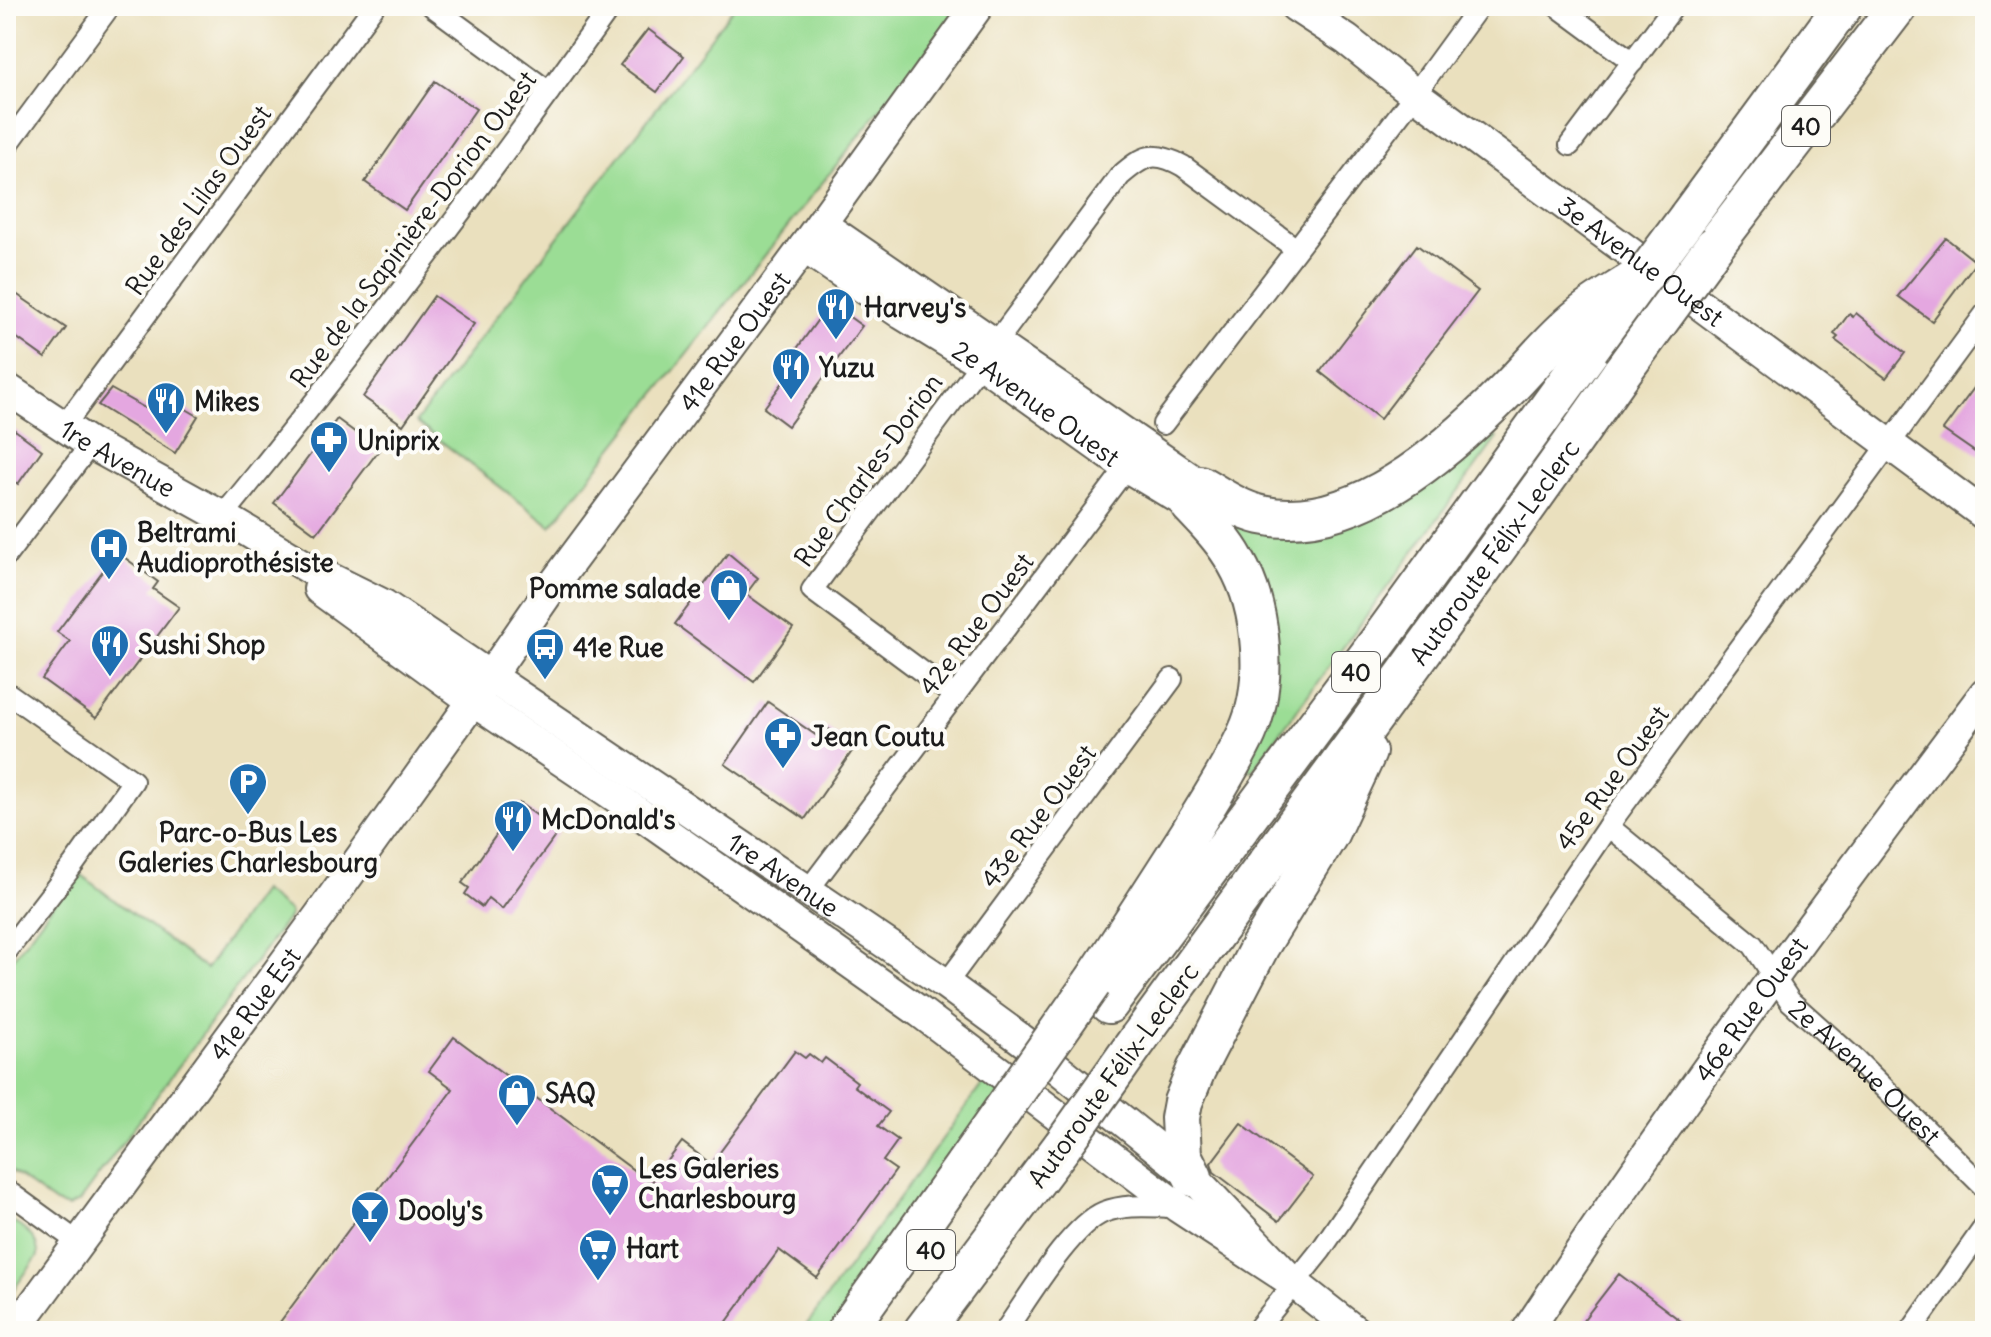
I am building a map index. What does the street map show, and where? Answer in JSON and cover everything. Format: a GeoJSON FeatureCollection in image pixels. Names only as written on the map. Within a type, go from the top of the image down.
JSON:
{"type":"FeatureCollection","features":[{"type":"Feature","properties":{"kind":"highway","name":"40"},"geometry":{"type":"LineString","coordinates":[[1589,328],[1647,272],[1843,6]]}},
{"type":"Feature","properties":{"kind":"highway","name":"Autoroute Félix-Leclerc"},"geometry":{"type":"LineString","coordinates":[[923,1331],[1023,1200],[1402,676],[1491,559],[1714,246],[1898,6]]}},
{"type":"Feature","properties":{"kind":"highway","name":"Autoroute Félix-Leclerc"},"geometry":{"type":"LineString","coordinates":[[872,1331],[978,1167],[1101,994],[1589,328]]}},
{"type":"Feature","properties":{"kind":"highway"},"geometry":{"type":"LineString","coordinates":[[1195,495],[1259,514],[1293,518],[1336,512],[1377,493],[1416,469],[1589,328]]}},
{"type":"Feature","properties":{"kind":"highway"},"geometry":{"type":"LineString","coordinates":[[1101,994],[1248,731],[1259,692],[1260,645],[1251,598],[1238,563],[1195,495]]}},
{"type":"Feature","properties":{"kind":"highway"},"geometry":{"type":"LineString","coordinates":[[1186,1192],[1180,1118],[1196,1070],[1260,946],[1329,834],[1402,676]]}},
{"type":"Feature","properties":{"kind":"highway"},"geometry":{"type":"LineString","coordinates":[[846,1331],[978,1167]]}},
{"type":"Feature","properties":{"kind":"street"},"geometry":{"type":"LineString","coordinates":[[6,147],[110,6]]}},
{"type":"Feature","properties":{"kind":"street","name":"Rue des Lilas Ouest"},"geometry":{"type":"LineString","coordinates":[[64,426],[374,6]]}},
{"type":"Feature","properties":{"kind":"street"},"geometry":{"type":"LineString","coordinates":[[432,6],[549,92]]}},
{"type":"Feature","properties":{"kind":"street","name":"Rue de la Sapinière-Dorion Ouest"},"geometry":{"type":"LineString","coordinates":[[227,519],[611,6]]}},
{"type":"Feature","properties":{"kind":"street","name":"41e Rue Ouest"},"geometry":{"type":"LineString","coordinates":[[490,674],[978,6]]}},
{"type":"Feature","properties":{"kind":"street","name":"3e Avenue Ouest"},"geometry":{"type":"LineString","coordinates":[[1295,6],[1347,40],[1415,94],[1985,515]]}},
{"type":"Feature","properties":{"kind":"street"},"geometry":{"type":"LineString","coordinates":[[1163,424],[1479,6]]}},
{"type":"Feature","properties":{"kind":"street"},"geometry":{"type":"LineString","coordinates":[[1557,6],[1633,62]]}},
{"type":"Feature","properties":{"kind":"street"},"geometry":{"type":"LineString","coordinates":[[1570,145],[1674,6]]}},
{"type":"Feature","properties":{"kind":"street","name":"Rue Charles-Dorion"},"geometry":{"type":"LineString","coordinates":[[955,696],[812,590],[1120,176],[1136,161],[1149,156],[1167,156],[1295,248]]}},
{"type":"Feature","properties":{"kind":"street","name":"2e Avenue Ouest"},"geometry":{"type":"LineString","coordinates":[[813,235],[902,314],[987,354],[1195,495]]}},
{"type":"Feature","properties":{"kind":"street","name":"45e Rue Ouest"},"geometry":{"type":"LineString","coordinates":[[1256,1331],[1321,1250],[1608,826],[1985,314]]}},
{"type":"Feature","properties":{"kind":"street","name":"2e Avenue Ouest"},"geometry":{"type":"LineString","coordinates":[[987,354],[1127,467],[1195,495]]}},
{"type":"Feature","properties":{"kind":"street","name":"1re Avenue"},"geometry":{"type":"LineString","coordinates":[[6,388],[91,444],[307,567],[384,605],[946,984],[1025,1042],[1186,1192],[1355,1331]]}},
{"type":"Feature","properties":{"kind":"street"},"geometry":{"type":"LineString","coordinates":[[6,556],[91,444]]}},
{"type":"Feature","properties":{"kind":"street","name":"42e Rue Ouest"},"geometry":{"type":"LineString","coordinates":[[809,889],[1127,467]]}},
{"type":"Feature","properties":{"kind":"street","name":"1re Avenue"},"geometry":{"type":"LineString","coordinates":[[227,519],[473,701],[643,816],[920,1012],[1186,1192]]}},
{"type":"Feature","properties":{"kind":"street","name":"41e Rue Est"},"geometry":{"type":"LineString","coordinates":[[14,1331],[490,674]]}},
{"type":"Feature","properties":{"kind":"street","name":"43e Rue Ouest"},"geometry":{"type":"LineString","coordinates":[[946,984],[1172,679]]}},
{"type":"Feature","properties":{"kind":"street"},"geometry":{"type":"LineString","coordinates":[[6,692],[133,781],[6,952]]}},
{"type":"Feature","properties":{"kind":"street","name":"46e Rue Ouest"},"geometry":{"type":"LineString","coordinates":[[1527,1331],[1608,1209],[1772,977],[1985,693]]}},
{"type":"Feature","properties":{"kind":"street","name":"2e Avenue Ouest"},"geometry":{"type":"LineString","coordinates":[[1608,826],[1753,945],[1790,1001],[1857,1061],[1985,1188]]}},
{"type":"Feature","properties":{"kind":"street"},"geometry":{"type":"LineString","coordinates":[[6,1190],[79,1243]]}},
{"type":"Feature","properties":{"kind":"street"},"geometry":{"type":"LineString","coordinates":[[1005,1331],[1083,1226],[1103,1213],[1186,1192]]}},
{"type":"Feature","properties":{"kind":"street"},"geometry":{"type":"LineString","coordinates":[[1911,1331],[1985,1226]]}},
{"type":"Feature","properties":{"kind":"green space"},"geometry":{"type":"Polygon","coordinates":[[[735,6],[962,6],[551,526],[416,422],[735,6]]]}},
{"type":"Feature","properties":{"kind":"green space"},"geometry":{"type":"Polygon","coordinates":[[[1486,428],[1497,438],[1252,771],[1243,764],[1263,717],[1219,510],[1256,527],[1486,428]]]}},
{"type":"Feature","properties":{"kind":"green space"},"geometry":{"type":"Polygon","coordinates":[[[77,872],[206,969],[262,891],[290,915],[79,1202],[68,1207],[55,1203],[6,1168],[6,968],[77,872]]]}},
{"type":"Feature","properties":{"kind":"green space"},"geometry":{"type":"Polygon","coordinates":[[[989,1081],[1003,1093],[834,1331],[802,1331],[984,1082],[989,1081]]]}},
{"type":"Feature","properties":{"kind":"green space"},"geometry":{"type":"Polygon","coordinates":[[[6,1217],[32,1237],[38,1256],[6,1300],[6,1217]]]}},
{"type":"Feature","properties":{"kind":"building"},"geometry":{"type":"Polygon","coordinates":[[[648,29],[684,56],[657,92],[620,65],[648,29]]]}},
{"type":"Feature","properties":{"kind":"building"},"geometry":{"type":"Polygon","coordinates":[[[435,81],[476,109],[405,210],[365,182],[435,81]]]}},
{"type":"Feature","properties":{"kind":"building"},"geometry":{"type":"Polygon","coordinates":[[[1946,238],[1976,262],[1932,321],[1898,296],[1946,238]]]}},
{"type":"Feature","properties":{"kind":"building"},"geometry":{"type":"Polygon","coordinates":[[[1417,245],[1478,291],[1380,419],[1320,372],[1417,245]]]}},
{"type":"Feature","properties":{"kind":"building"},"geometry":{"type":"Polygon","coordinates":[[[6,287],[66,328],[45,358],[6,330],[6,287]]]}},
{"type":"Feature","properties":{"kind":"building"},"geometry":{"type":"Polygon","coordinates":[[[434,296],[474,324],[403,425],[363,397],[434,296]]]}},
{"type":"Feature","properties":{"kind":"building"},"geometry":{"type":"Polygon","coordinates":[[[830,303],[862,326],[788,426],[764,408],[787,377],[780,372],[830,303]]]}},
{"type":"Feature","properties":{"kind":"building"},"geometry":{"type":"Polygon","coordinates":[[[1856,313],[1905,353],[1886,378],[1835,340],[1838,337],[1834,334],[1849,314],[1853,317],[1856,313]]]}},
{"type":"Feature","properties":{"kind":"building"},"geometry":{"type":"Polygon","coordinates":[[[1985,373],[1985,459],[1943,430],[1985,373]]]}},
{"type":"Feature","properties":{"kind":"building","name":"Mikes"},"geometry":{"type":"Polygon","coordinates":[[[111,389],[145,408],[158,400],[170,407],[174,402],[198,416],[175,453],[98,405],[111,389]]]}},
{"type":"Feature","properties":{"kind":"building","name":"Uniprix"},"geometry":{"type":"Polygon","coordinates":[[[337,419],[379,450],[316,534],[274,503],[337,419]]]}},
{"type":"Feature","properties":{"kind":"building"},"geometry":{"type":"Polygon","coordinates":[[[15,430],[42,450],[18,484],[6,475],[6,442],[15,430]]]}},
{"type":"Feature","properties":{"kind":"building"},"geometry":{"type":"Polygon","coordinates":[[[117,552],[158,582],[153,589],[179,607],[96,718],[42,679],[70,641],[57,632],[117,552]]]}},
{"type":"Feature","properties":{"kind":"building"},"geometry":{"type":"Polygon","coordinates":[[[728,553],[758,578],[746,594],[793,628],[754,682],[675,624],[728,553]]]}},
{"type":"Feature","properties":{"kind":"building"},"geometry":{"type":"Polygon","coordinates":[[[768,702],[820,738],[827,728],[855,747],[805,819],[725,764],[768,702]]]}},
{"type":"Feature","properties":{"kind":"building"},"geometry":{"type":"Polygon","coordinates":[[[519,803],[559,831],[502,909],[488,898],[482,907],[465,894],[469,888],[462,883],[519,803]]]}},
{"type":"Feature","properties":{"kind":"building","name":"Les Galeries Charlesbourg"},"geometry":{"type":"Polygon","coordinates":[[[454,1037],[651,1183],[682,1142],[711,1164],[795,1051],[805,1058],[809,1054],[821,1063],[825,1058],[857,1082],[854,1086],[889,1112],[878,1126],[898,1140],[883,1161],[896,1170],[817,1278],[779,1250],[720,1331],[292,1331],[280,1322],[453,1089],[429,1071],[454,1037]]]}},
{"type":"Feature","properties":{"kind":"building"},"geometry":{"type":"Polygon","coordinates":[[[1241,1123],[1313,1177],[1279,1221],[1214,1172],[1211,1163],[1241,1123]]]}},
{"type":"Feature","properties":{"kind":"building"},"geometry":{"type":"Polygon","coordinates":[[[1619,1274],[1694,1331],[1575,1331],[1619,1274]]]}},
{"type":"Feature","properties":{"kind":"place","name":"Harvey's"},"geometry":{"type":"Point","coordinates":[836,341]}},
{"type":"Feature","properties":{"kind":"place","name":"Yuzu"},"geometry":{"type":"Point","coordinates":[791,401]}},
{"type":"Feature","properties":{"kind":"place","name":"Mikes"},"geometry":{"type":"Point","coordinates":[166,435]}},
{"type":"Feature","properties":{"kind":"place","name":"Uniprix"},"geometry":{"type":"Point","coordinates":[329,474]}},
{"type":"Feature","properties":{"kind":"place","name":"Beltrami Audioprothésiste"},"geometry":{"type":"Point","coordinates":[109,581]}},
{"type":"Feature","properties":{"kind":"place","name":"Pomme salade"},"geometry":{"type":"Point","coordinates":[729,622]}},
{"type":"Feature","properties":{"kind":"place","name":"Sushi Shop"},"geometry":{"type":"Point","coordinates":[110,678]}},
{"type":"Feature","properties":{"kind":"place","name":"41e Rue"},"geometry":{"type":"Point","coordinates":[545,681]}},
{"type":"Feature","properties":{"kind":"place","name":"Jean Coutu"},"geometry":{"type":"Point","coordinates":[783,770]}},
{"type":"Feature","properties":{"kind":"place","name":"Parc-o-Bus Les Galeries Charlesbourg"},"geometry":{"type":"Point","coordinates":[248,816]}},
{"type":"Feature","properties":{"kind":"place","name":"McDonald's"},"geometry":{"type":"Point","coordinates":[513,853]}},
{"type":"Feature","properties":{"kind":"place","name":"SAQ"},"geometry":{"type":"Point","coordinates":[517,1127]}},
{"type":"Feature","properties":{"kind":"place","name":"Les Galeries Charlesbourg"},"geometry":{"type":"Point","coordinates":[610,1217]}},
{"type":"Feature","properties":{"kind":"place","name":"Dooly's"},"geometry":{"type":"Point","coordinates":[370,1244]}},
{"type":"Feature","properties":{"kind":"place","name":"Hart"},"geometry":{"type":"Point","coordinates":[598,1282]}}]}
